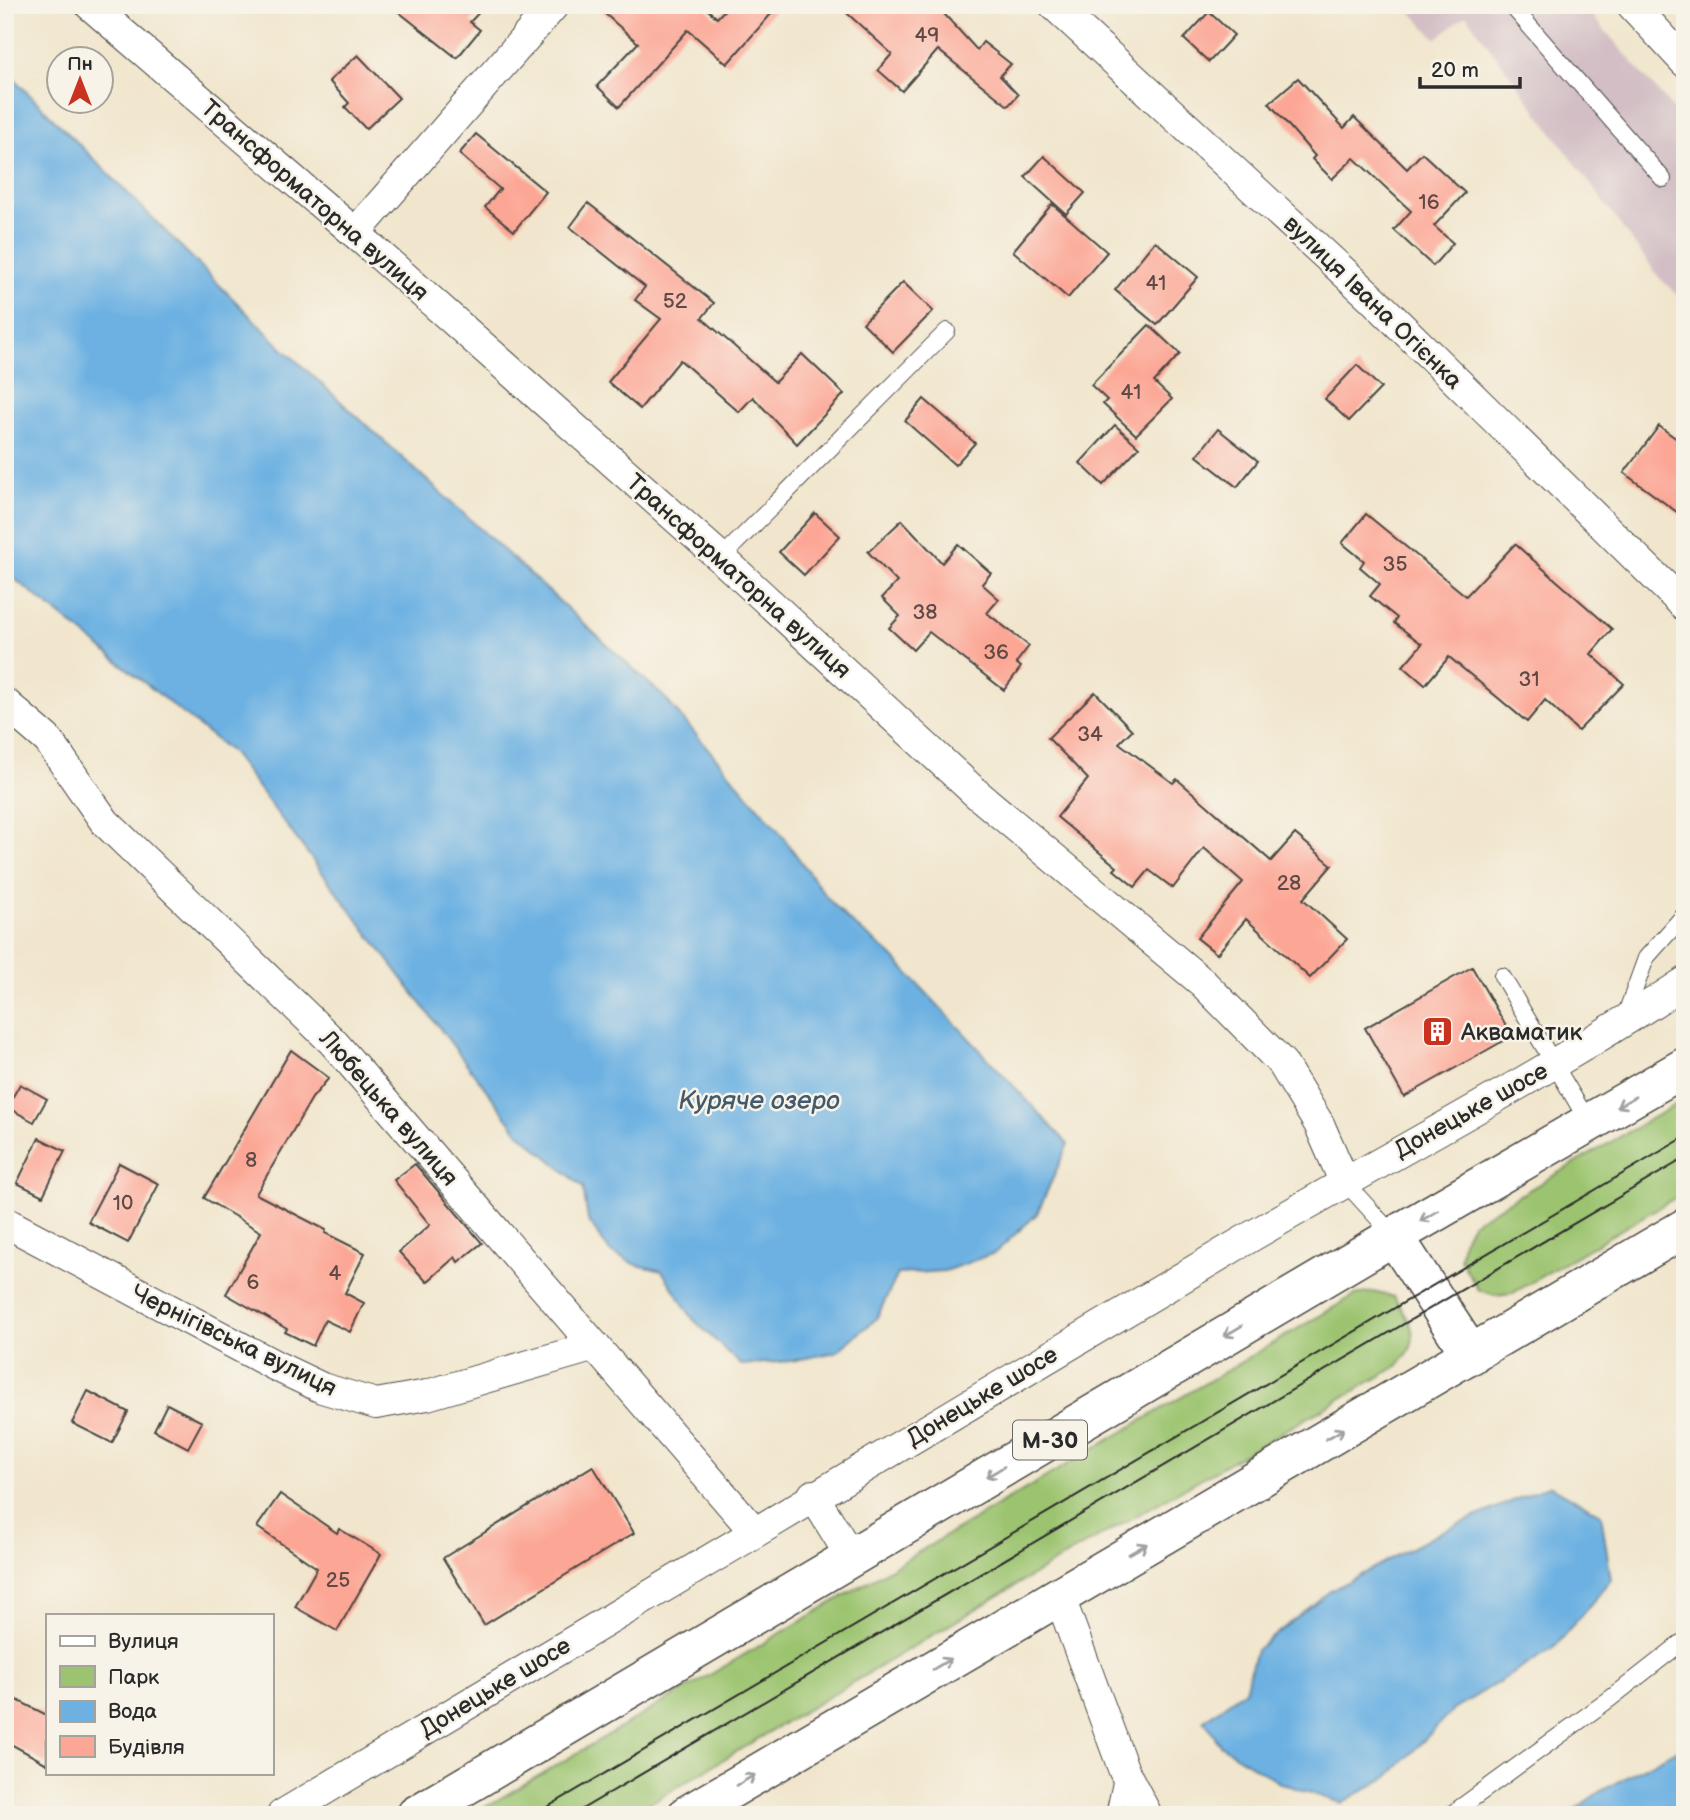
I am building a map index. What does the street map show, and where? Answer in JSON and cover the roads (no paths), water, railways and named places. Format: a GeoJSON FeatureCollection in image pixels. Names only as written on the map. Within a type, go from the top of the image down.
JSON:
{"type":"FeatureCollection","features":[{"type":"Feature","properties":{"kind":"highway","name":"М-30"},"geometry":{"type":"LineString","coordinates":[[416,1815],[1394,1236],[1685,1067]]}},
{"type":"Feature","properties":{"kind":"highway"},"geometry":{"type":"LineString","coordinates":[[687,1815],[1685,1228]]}},
{"type":"Feature","properties":{"kind":"highway"},"geometry":{"type":"LineString","coordinates":[[1394,1236],[1471,1355]]}},
{"type":"Feature","properties":{"kind":"street","name":"Трансформаторна вулиця"},"geometry":{"type":"LineString","coordinates":[[90,5],[355,233],[721,558],[977,794],[1203,983],[1282,1063],[1319,1124],[1344,1181]]}},
{"type":"Feature","properties":{"kind":"street"},"geometry":{"type":"LineString","coordinates":[[355,233],[554,5]]}},
{"type":"Feature","properties":{"kind":"street","name":"вулиця Івана Огієнка"},"geometry":{"type":"LineString","coordinates":[[1054,5],[1372,298],[1685,606]]}},
{"type":"Feature","properties":{"kind":"street"},"geometry":{"type":"LineString","coordinates":[[1632,5],[1685,62]]}},
{"type":"Feature","properties":{"kind":"street","name":"Любецька вулиця"},"geometry":{"type":"LineString","coordinates":[[5,704],[48,740],[105,822],[333,1041],[754,1531]]}},
{"type":"Feature","properties":{"kind":"street","name":"Донецьке шосе"},"geometry":{"type":"LineString","coordinates":[[282,1815],[1344,1181],[1622,1024],[1685,982]]}},
{"type":"Feature","properties":{"kind":"street","name":"Чернігівська вулиця"},"geometry":{"type":"LineString","coordinates":[[5,1222],[276,1366],[322,1388],[376,1404],[427,1395],[595,1346]]}},
{"type":"Feature","properties":{"kind":"street"},"geometry":{"type":"LineString","coordinates":[[813,1496],[851,1557]]}},
{"type":"Feature","properties":{"kind":"street"},"geometry":{"type":"LineString","coordinates":[[1059,1595],[1124,1770],[1147,1815]]}},
{"type":"Feature","properties":{"kind":"lane"},"geometry":{"type":"LineString","coordinates":[[1511,5],[1662,179]]}},
{"type":"Feature","properties":{"kind":"lane"},"geometry":{"type":"LineString","coordinates":[[721,558],[947,331]]}},
{"type":"Feature","properties":{"kind":"lane"},"geometry":{"type":"LineString","coordinates":[[1622,1024],[1646,958],[1685,914]]}},
{"type":"Feature","properties":{"kind":"lane"},"geometry":{"type":"LineString","coordinates":[[1502,976],[1589,1123]]}},
{"type":"Feature","properties":{"kind":"lane"},"geometry":{"type":"LineString","coordinates":[[1344,1181],[1394,1236]]}},
{"type":"Feature","properties":{"kind":"lane"},"geometry":{"type":"LineString","coordinates":[[1450,1815],[1611,1698],[1685,1640]]}},
{"type":"Feature","properties":{"kind":"lane"},"geometry":{"type":"LineString","coordinates":[[1114,1815],[1124,1770]]}},
{"type":"Feature","properties":{"kind":"water","name":"Куряче озеро"},"geometry":{"type":"Polygon","coordinates":[[[5,70],[46,111],[46,116],[51,116],[279,345],[663,696],[778,830],[826,896],[847,919],[891,955],[1068,1144],[1037,1214],[995,1253],[945,1271],[898,1274],[876,1319],[836,1352],[791,1361],[741,1365],[693,1319],[662,1271],[637,1265],[610,1252],[588,1220],[583,1187],[519,1133],[231,752],[5,571],[5,70]]]}},
{"type":"Feature","properties":{"kind":"water"},"geometry":{"type":"Polygon","coordinates":[[[1550,1485],[1601,1514],[1611,1580],[1554,1648],[1453,1710],[1388,1777],[1341,1803],[1280,1783],[1220,1745],[1204,1720],[1245,1690],[1256,1650],[1330,1591],[1445,1530],[1550,1485]]]}},
{"type":"Feature","properties":{"kind":"water"},"geometry":{"type":"Polygon","coordinates":[[[1685,1745],[1685,1815],[1567,1815],[1599,1792],[1685,1745]]]}},
{"type":"Feature","properties":{"kind":"tram line"},"geometry":{"type":"LineString","coordinates":[[534,1815],[1685,1137]]}},
{"type":"Feature","properties":{"kind":"tram line"},"geometry":{"type":"LineString","coordinates":[[572,1815],[1685,1158]]}},
{"type":"Feature","properties":{"kind":"place","name":"Акваматик"},"geometry":{"type":"Point","coordinates":[1438,1032]}}]}
